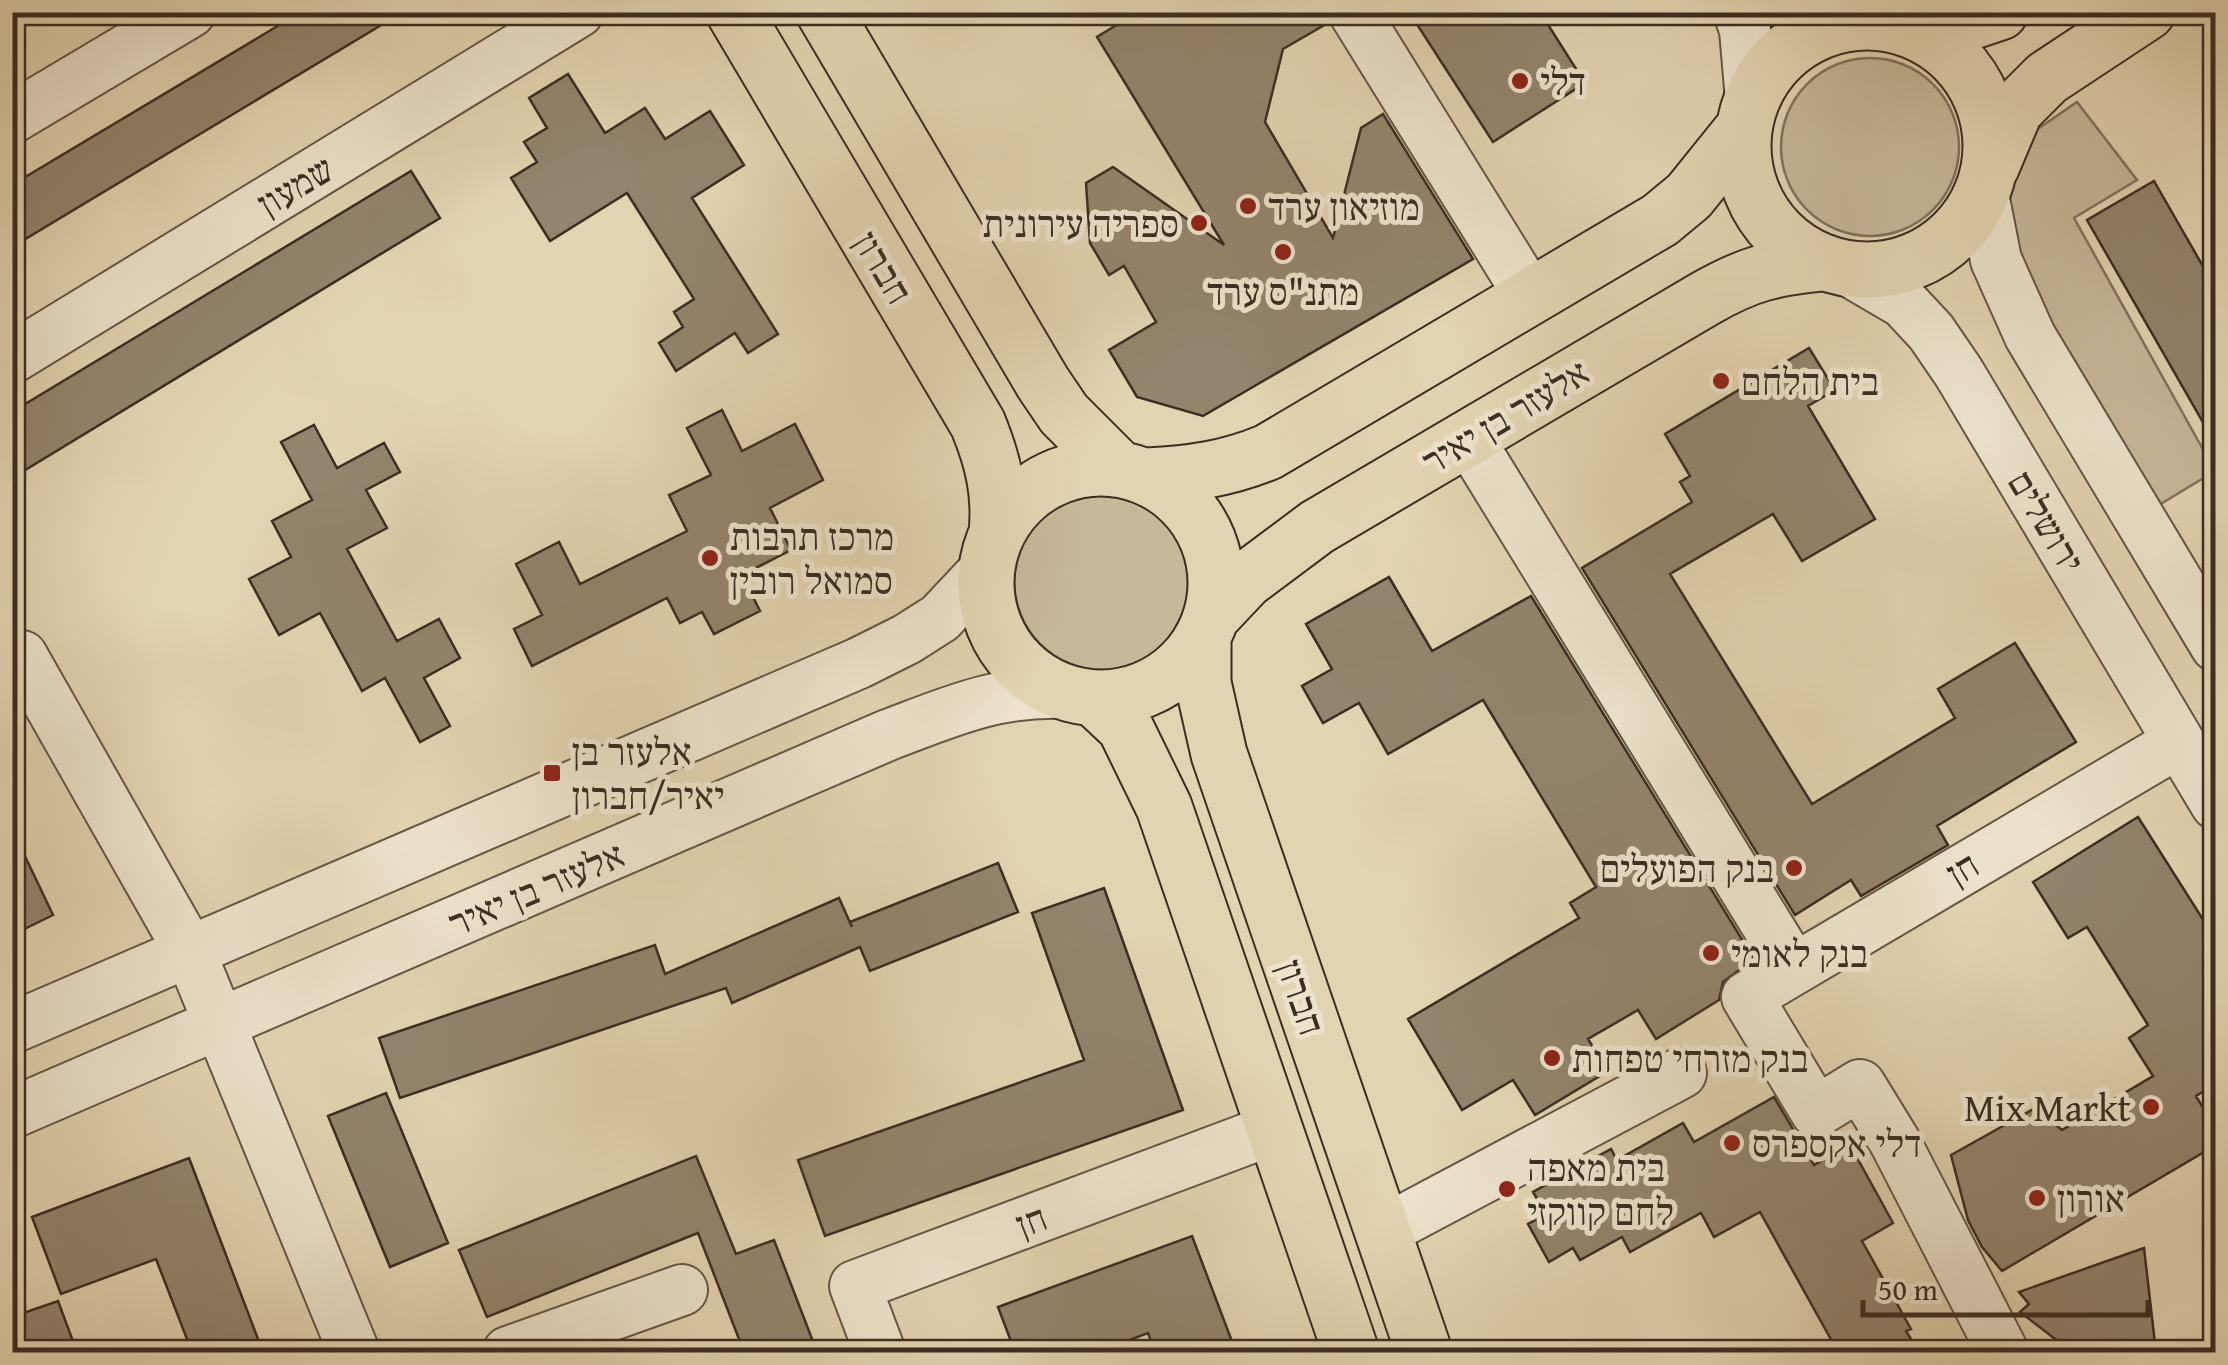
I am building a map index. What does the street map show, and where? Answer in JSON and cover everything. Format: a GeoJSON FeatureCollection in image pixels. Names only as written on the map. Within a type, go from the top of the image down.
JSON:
{"type":"FeatureCollection","features":[{"type":"Feature","properties":{"kind":"main road","name":"חברון"},"geometry":{"type":"LineString","coordinates":[[734,12],[978,424],[997,482],[1000,506],[991,551]]}},
{"type":"Feature","properties":{"kind":"main road","name":"חברון"},"geometry":{"type":"LineString","coordinates":[[824,12],[1043,383],[1064,414],[1133,473]]}},
{"type":"Feature","properties":{"kind":"main road"},"geometry":{"type":"LineString","coordinates":[[1133,473],[1176,494],[1198,519],[1212,550],[1217,583],[1208,626],[1188,658],[1146,689],[1120,696],[1080,695],[1038,679],[1014,658],[996,632],[987,602],[991,551],[1018,502],[1048,480],[1082,469],[1197,473],[1233,466],[1268,452],[1660,220],[1689,196],[1747,115],[1768,72],[1790,48],[1828,28],[1879,22],[1964,24],[2000,12]]}},
{"type":"Feature","properties":{"kind":"main road"},"geometry":{"type":"LineString","coordinates":[[1747,115],[1744,167],[1765,218],[1791,245],[1834,266],[1894,268],[1928,255],[1956,234],[1986,182],[2015,110],[2047,78],[2147,12]]}},
{"type":"Feature","properties":{"kind":"main road"},"geometry":{"type":"LineString","coordinates":[[1879,22],[1949,52],[1976,85],[1991,126],[1986,182]]}},
{"type":"Feature","properties":{"kind":"main road","name":"אלעזר בן יאיר"},"geometry":{"type":"LineString","coordinates":[[1208,626],[1274,556],[1316,527],[1742,277],[1770,268],[1834,266]]}},
{"type":"Feature","properties":{"kind":"main road","name":"חברון"},"geometry":{"type":"LineString","coordinates":[[1208,626],[1203,683],[1218,754],[1424,1352]]}},
{"type":"Feature","properties":{"kind":"main road","name":"חברון"},"geometry":{"type":"LineString","coordinates":[[1080,695],[1125,727],[1164,807],[1351,1352]]}},
{"type":"Feature","properties":{"kind":"street"},"geometry":{"type":"LineString","coordinates":[[12,118],[190,12]]}},
{"type":"Feature","properties":{"kind":"street","name":"שמעון"},"geometry":{"type":"LineString","coordinates":[[12,358],[578,12]]}},
{"type":"Feature","properties":{"kind":"street"},"geometry":{"type":"LineString","coordinates":[[1354,12],[1530,296]]}},
{"type":"Feature","properties":{"kind":"street"},"geometry":{"type":"LineString","coordinates":[[1739,12],[1745,30],[1747,115]]}},
{"type":"Feature","properties":{"kind":"street"},"geometry":{"type":"LineString","coordinates":[[1986,182],[1996,260],[2030,336],[2216,646]]}},
{"type":"Feature","properties":{"kind":"street","name":"ירושלים"},"geometry":{"type":"LineString","coordinates":[[1834,266],[1904,303],[1931,332],[2216,804]]}},
{"type":"Feature","properties":{"kind":"street"},"geometry":{"type":"LineString","coordinates":[[1468,438],[1794,969]]}},
{"type":"Feature","properties":{"kind":"street","name":"אלעזר בן יאיר"},"geometry":{"type":"LineString","coordinates":[[12,1028],[907,640],[940,618],[991,551]]}},
{"type":"Feature","properties":{"kind":"street"},"geometry":{"type":"LineString","coordinates":[[22,656],[190,952],[354,1352]]}},
{"type":"Feature","properties":{"kind":"street","name":"אלעזר בן יאיר"},"geometry":{"type":"LineString","coordinates":[[12,1114],[888,735],[997,696],[1034,692],[1080,695]]}},
{"type":"Feature","properties":{"kind":"street","name":"חן"},"geometry":{"type":"LineString","coordinates":[[2003,1352],[1895,1142],[1860,1086],[1816,1112],[1746,997],[2179,742]]}},
{"type":"Feature","properties":{"kind":"street"},"geometry":{"type":"LineString","coordinates":[[1382,1231],[1680,1073]]}},
{"type":"Feature","properties":{"kind":"street","name":"חן"},"geometry":{"type":"LineString","coordinates":[[880,1352],[854,1286],[1274,1128]]}},
{"type":"Feature","properties":{"kind":"street"},"geometry":{"type":"LineString","coordinates":[[508,1352],[682,1290]]}},
{"type":"Feature","properties":{"kind":"shaded area"},"geometry":{"type":"Polygon","coordinates":[[[1870,58],[1904,65],[1933,84],[1952,113],[1959,147],[1952,181],[1933,210],[1904,229],[1870,236],[1836,229],[1807,210],[1788,181],[1781,147],[1788,113],[1807,84],[1836,65],[1870,58]]]}},
{"type":"Feature","properties":{"kind":"shaded area"},"geometry":{"type":"Polygon","coordinates":[[[2077,102],[2137,180],[2074,218],[2215,471],[2154,508],[2016,265],[2003,212],[2012,168],[2032,133],[2077,102]]]}},
{"type":"Feature","properties":{"kind":"shaded area"},"geometry":{"type":"Polygon","coordinates":[[[1103,492],[1137,498],[1166,518],[1186,547],[1192,581],[1186,615],[1166,644],[1137,664],[1103,670],[1069,664],[1040,644],[1020,615],[1014,581],[1020,547],[1040,518],[1069,498],[1103,492]]]}},
{"type":"Feature","properties":{"kind":"shaded area"},"geometry":{"type":"Polygon","coordinates":[[[2215,535],[2215,624],[2196,593],[2215,535]]]}},
{"type":"Feature","properties":{"kind":"building"},"geometry":{"type":"Polygon","coordinates":[[[301,12],[403,12],[12,247],[12,185],[301,12]]]}},
{"type":"Feature","properties":{"kind":"building"},"geometry":{"type":"Polygon","coordinates":[[[1138,12],[1325,12],[1328,23],[1283,49],[1265,122],[1333,238],[1361,128],[1383,114],[1473,259],[1203,416],[1137,397],[1109,350],[1156,322],[1124,266],[1109,275],[1090,243],[1086,183],[1113,167],[1224,245],[1097,37],[1138,12]]]}},
{"type":"Feature","properties":{"kind":"building"},"geometry":{"type":"Polygon","coordinates":[[[1409,12],[1540,12],[1585,83],[1493,142],[1409,12]]]}},
{"type":"Feature","properties":{"kind":"building"},"geometry":{"type":"Polygon","coordinates":[[[568,74],[605,133],[645,108],[665,139],[710,111],[744,165],[692,198],[778,334],[748,353],[735,333],[676,371],[659,343],[683,327],[674,312],[694,299],[627,193],[550,241],[511,178],[537,162],[524,142],[547,128],[529,98],[568,74]]]}},
{"type":"Feature","properties":{"kind":"building"},"geometry":{"type":"Polygon","coordinates":[[[411,171],[440,218],[12,478],[12,412],[411,171]]]}},
{"type":"Feature","properties":{"kind":"building"},"geometry":{"type":"Polygon","coordinates":[[[2154,181],[2216,289],[2216,445],[2087,220],[2154,181]]]}},
{"type":"Feature","properties":{"kind":"building"},"geometry":{"type":"Polygon","coordinates":[[[1809,348],[1835,390],[1808,406],[1875,519],[1802,561],[1773,514],[1670,574],[1812,804],[1955,718],[1938,689],[2015,643],[2076,742],[1937,826],[1948,845],[1861,896],[1851,880],[1795,915],[1582,568],[1692,502],[1680,482],[1690,476],[1665,434],[1809,348]]]}},
{"type":"Feature","properties":{"kind":"building"},"geometry":{"type":"Polygon","coordinates":[[[722,410],[742,451],[795,424],[823,480],[770,508],[791,550],[742,575],[760,611],[714,634],[702,612],[680,623],[667,598],[532,666],[514,629],[542,615],[516,564],[559,542],[580,584],[687,531],[669,495],[711,475],[687,428],[722,410]]]}},
{"type":"Feature","properties":{"kind":"building"},"geometry":{"type":"Polygon","coordinates":[[[314,425],[337,468],[384,443],[400,472],[366,490],[387,528],[347,549],[397,641],[439,619],[460,658],[424,678],[450,726],[420,742],[385,678],[362,691],[320,613],[279,635],[249,579],[291,557],[272,521],[312,500],[281,442],[314,425]]]}},
{"type":"Feature","properties":{"kind":"building"},"geometry":{"type":"Polygon","coordinates":[[[1389,577],[1432,651],[1531,596],[1754,959],[1723,982],[1719,1000],[1656,1039],[1638,1010],[1588,1039],[1608,1071],[1535,1115],[1513,1080],[1462,1110],[1408,1019],[1579,918],[1570,903],[1596,887],[1483,700],[1388,754],[1359,703],[1323,723],[1302,686],[1332,669],[1306,624],[1389,577]]]}},
{"type":"Feature","properties":{"kind":"building"},"geometry":{"type":"Polygon","coordinates":[[[2138,817],[2216,940],[2216,1084],[2196,1096],[2216,1130],[2216,1145],[2002,1271],[1982,1247],[1968,1220],[1951,1155],[2035,1108],[2062,1130],[2153,1076],[2129,1038],[2148,1025],[2087,927],[2068,938],[2033,882],[2138,817]]]}},
{"type":"Feature","properties":{"kind":"building"},"geometry":{"type":"Polygon","coordinates":[[[12,829],[53,915],[12,935],[12,829]]]}},
{"type":"Feature","properties":{"kind":"building"},"geometry":{"type":"Polygon","coordinates":[[[998,863],[1018,912],[870,971],[860,947],[732,1003],[726,988],[400,1098],[379,1038],[655,945],[665,974],[839,898],[852,927],[850,922],[998,863]]]}},
{"type":"Feature","properties":{"kind":"building"},"geometry":{"type":"Polygon","coordinates":[[[1104,888],[1183,1110],[825,1236],[798,1160],[1084,1060],[1032,913],[1104,888]]]}},
{"type":"Feature","properties":{"kind":"building"},"geometry":{"type":"Polygon","coordinates":[[[386,1093],[448,1243],[390,1267],[328,1116],[386,1093]]]}},
{"type":"Feature","properties":{"kind":"building"},"geometry":{"type":"Polygon","coordinates":[[[1774,1097],[1814,1165],[1850,1145],[1893,1223],[1862,1241],[1911,1329],[1906,1331],[1919,1352],[1838,1352],[1760,1212],[1714,1237],[1701,1213],[1630,1252],[1622,1237],[1580,1260],[1573,1248],[1549,1262],[1528,1224],[1546,1214],[1533,1192],[1611,1149],[1617,1160],[1683,1123],[1694,1142],[1774,1097]]]}},
{"type":"Feature","properties":{"kind":"building"},"geometry":{"type":"Polygon","coordinates":[[[696,1156],[736,1254],[774,1240],[817,1352],[744,1352],[698,1233],[487,1317],[459,1250],[696,1156]]]}},
{"type":"Feature","properties":{"kind":"building"},"geometry":{"type":"Polygon","coordinates":[[[189,1158],[263,1352],[192,1352],[156,1259],[61,1294],[32,1217],[189,1158]]]}},
{"type":"Feature","properties":{"kind":"building"},"geometry":{"type":"Polygon","coordinates":[[[1192,1236],[1236,1352],[1155,1352],[1148,1333],[1097,1352],[1015,1352],[998,1307],[1192,1236]]]}},
{"type":"Feature","properties":{"kind":"building"},"geometry":{"type":"Polygon","coordinates":[[[2144,1248],[2156,1352],[2072,1352],[2020,1312],[2029,1304],[2019,1292],[2144,1248]]]}},
{"type":"Feature","properties":{"kind":"building"},"geometry":{"type":"Polygon","coordinates":[[[58,1301],[77,1352],[12,1352],[12,1317],[58,1301]]]}},
{"type":"Feature","properties":{"kind":"place","name":"דלי"},"geometry":{"type":"Point","coordinates":[1520,81]}},
{"type":"Feature","properties":{"kind":"place","name":"מוזיאון ערד"},"geometry":{"type":"Point","coordinates":[1248,206]}},
{"type":"Feature","properties":{"kind":"place","name":"ספריה עירונית"},"geometry":{"type":"Point","coordinates":[1199,223]}},
{"type":"Feature","properties":{"kind":"place","name":"מתנ\"ס ערד"},"geometry":{"type":"Point","coordinates":[1283,252]}},
{"type":"Feature","properties":{"kind":"place","name":"בית הלחם"},"geometry":{"type":"Point","coordinates":[1721,381]}},
{"type":"Feature","properties":{"kind":"place","name":"מרכז תרבות סמואל רובין"},"geometry":{"type":"Point","coordinates":[710,558]}},
{"type":"Feature","properties":{"kind":"place","name":"אלעזר בן יאיר/חברון"},"geometry":{"type":"Point","coordinates":[552,773]}},
{"type":"Feature","properties":{"kind":"place","name":"בנק הפועלים"},"geometry":{"type":"Point","coordinates":[1794,868]}},
{"type":"Feature","properties":{"kind":"place","name":"בנק לאומי"},"geometry":{"type":"Point","coordinates":[1711,953]}},
{"type":"Feature","properties":{"kind":"place","name":"בנק מזרחי טפחות"},"geometry":{"type":"Point","coordinates":[1552,1058]}},
{"type":"Feature","properties":{"kind":"place","name":"Mix Markt"},"geometry":{"type":"Point","coordinates":[2151,1107]}},
{"type":"Feature","properties":{"kind":"place","name":"דלי אקספרס"},"geometry":{"type":"Point","coordinates":[1732,1143]}},
{"type":"Feature","properties":{"kind":"place","name":"בית מאפה לחם קווקזי"},"geometry":{"type":"Point","coordinates":[1507,1189]}},
{"type":"Feature","properties":{"kind":"place","name":"אורון"},"geometry":{"type":"Point","coordinates":[2037,1198]}}]}
